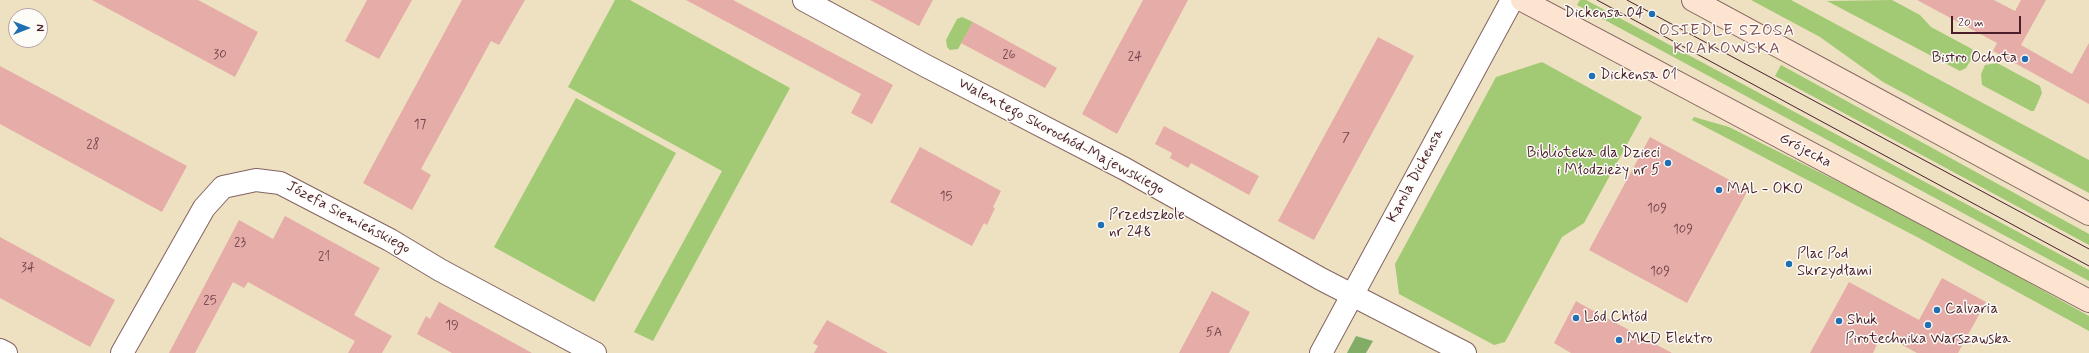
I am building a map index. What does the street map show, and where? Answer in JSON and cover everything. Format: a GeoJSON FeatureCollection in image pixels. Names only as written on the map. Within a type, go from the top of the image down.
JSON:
{"type":"FeatureCollection","features":[{"type":"Feature","properties":{"kind":"main road","name":"Grójecka"},"geometry":{"type":"LineString","coordinates":[[1522,0],[2089,301]]}},
{"type":"Feature","properties":{"kind":"main road"},"geometry":{"type":"LineString","coordinates":[[1693,0],[2089,214]]}},
{"type":"Feature","properties":{"kind":"street","name":"Walentego Skorochód-Majewskiego"},"geometry":{"type":"LineString","coordinates":[[804,0],[926,66],[1125,169],[1352,295],[1465,353]]}},
{"type":"Feature","properties":{"kind":"street","name":"Karola Dickensa"},"geometry":{"type":"LineString","coordinates":[[1321,353],[1512,0]]}},
{"type":"Feature","properties":{"kind":"street","name":"Józefa Siemieńskiego"},"geometry":{"type":"LineString","coordinates":[[122,353],[204,208],[223,187],[256,180],[280,183],[390,240],[440,270],[594,353]]}},
{"type":"Feature","properties":{"kind":"street"},"geometry":{"type":"LineString","coordinates":[[0,350],[6,353]]}},
{"type":"Feature","properties":{"kind":"green space"},"geometry":{"type":"Polygon","coordinates":[[[615,0],[630,0],[790,88],[653,341],[634,332],[722,171],[568,87],[615,0]]]}},
{"type":"Feature","properties":{"kind":"green space"},"geometry":{"type":"Polygon","coordinates":[[[1580,0],[1586,0],[2089,270],[2089,281],[1577,5],[1580,0]]]}},
{"type":"Feature","properties":{"kind":"green space"},"geometry":{"type":"Polygon","coordinates":[[[1751,0],[1791,0],[2089,160],[2089,193],[1883,82],[1820,37],[1751,0]]]}},
{"type":"Feature","properties":{"kind":"green space"},"geometry":{"type":"Polygon","coordinates":[[[1892,0],[1920,15],[1931,27],[1972,49],[1974,55],[1966,68],[1960,71],[1827,1],[1892,0]]]}},
{"type":"Feature","properties":{"kind":"green space"},"geometry":{"type":"Polygon","coordinates":[[[962,17],[973,22],[958,49],[950,50],[947,47],[946,40],[957,19],[962,17]]]}},
{"type":"Feature","properties":{"kind":"green space"},"geometry":{"type":"Polygon","coordinates":[[[1542,62],[1642,117],[1584,223],[1562,237],[1505,342],[1494,345],[1399,294],[1395,264],[1496,77],[1542,62]]]}},
{"type":"Feature","properties":{"kind":"green space"},"geometry":{"type":"Polygon","coordinates":[[[1997,63],[2040,86],[2042,93],[2034,111],[2031,111],[1982,85],[1981,74],[1985,65],[1997,63]]]}},
{"type":"Feature","properties":{"kind":"green space"},"geometry":{"type":"Polygon","coordinates":[[[1781,65],[2089,234],[2089,245],[1775,76],[1781,65]]]}},
{"type":"Feature","properties":{"kind":"green space"},"geometry":{"type":"Polygon","coordinates":[[[576,98],[676,153],[594,302],[494,247],[576,98]]]}},
{"type":"Feature","properties":{"kind":"green space"},"geometry":{"type":"Polygon","coordinates":[[[1694,117],[1729,127],[1927,226],[2089,316],[2089,331],[1917,237],[1692,120],[1694,117]]]}},
{"type":"Feature","properties":{"kind":"green space"},"geometry":{"type":"Polygon","coordinates":[[[1356,336],[1373,341],[1366,353],[1347,353],[1356,336]]]}},
{"type":"Feature","properties":{"kind":"building"},"geometry":{"type":"Polygon","coordinates":[[[92,0],[198,0],[258,32],[235,77],[92,0]]]}},
{"type":"Feature","properties":{"kind":"building"},"geometry":{"type":"Polygon","coordinates":[[[367,0],[412,0],[379,59],[345,41],[367,0]]]}},
{"type":"Feature","properties":{"kind":"building"},"geometry":{"type":"Polygon","coordinates":[[[462,0],[525,0],[499,45],[491,41],[421,169],[431,175],[412,210],[363,183],[462,0]]]}},
{"type":"Feature","properties":{"kind":"building"},"geometry":{"type":"Polygon","coordinates":[[[686,0],[733,0],[893,85],[872,124],[851,113],[861,94],[686,0]]]}},
{"type":"Feature","properties":{"kind":"building"},"geometry":{"type":"Polygon","coordinates":[[[870,0],[933,0],[919,26],[870,0]]]}},
{"type":"Feature","properties":{"kind":"building"},"geometry":{"type":"Polygon","coordinates":[[[1143,0],[1188,0],[1117,134],[1082,114],[1143,0]]]}},
{"type":"Feature","properties":{"kind":"building"},"geometry":{"type":"Polygon","coordinates":[[[1917,0],[1994,0],[2015,11],[2021,0],[2046,0],[2021,45],[2072,74],[2089,43],[2089,104],[1993,51],[1997,43],[1917,0]]]}},
{"type":"Feature","properties":{"kind":"building"},"geometry":{"type":"Polygon","coordinates":[[[973,22],[1057,68],[1045,88],[961,43],[973,22]]]}},
{"type":"Feature","properties":{"kind":"building"},"geometry":{"type":"Polygon","coordinates":[[[1378,37],[1414,56],[1314,240],[1278,221],[1378,37]]]}},
{"type":"Feature","properties":{"kind":"building"},"geometry":{"type":"Polygon","coordinates":[[[0,66],[187,166],[162,212],[0,124],[0,66]]]}},
{"type":"Feature","properties":{"kind":"building"},"geometry":{"type":"Polygon","coordinates":[[[1164,126],[1259,176],[1249,195],[1191,163],[1188,168],[1170,158],[1172,153],[1155,144],[1164,126]]]}},
{"type":"Feature","properties":{"kind":"building"},"geometry":{"type":"Polygon","coordinates":[[[1650,137],[1748,190],[1687,303],[1589,250],[1650,137]]]}},
{"type":"Feature","properties":{"kind":"building"},"geometry":{"type":"Polygon","coordinates":[[[920,147],[1001,191],[993,207],[995,208],[987,225],[984,223],[972,246],[890,202],[920,147]]]}},
{"type":"Feature","properties":{"kind":"building"},"geometry":{"type":"Polygon","coordinates":[[[285,216],[380,268],[354,315],[392,336],[382,353],[348,353],[355,341],[248,282],[244,288],[233,282],[195,353],[169,353],[239,220],[273,239],[285,216]]]}},
{"type":"Feature","properties":{"kind":"building"},"geometry":{"type":"Polygon","coordinates":[[[0,237],[115,300],[90,347],[0,298],[0,237]]]}},
{"type":"Feature","properties":{"kind":"building"},"geometry":{"type":"Polygon","coordinates":[[[1942,278],[1986,302],[1958,353],[1917,353],[1882,334],[1873,353],[1810,353],[1849,282],[1919,320],[1942,278]]]}},
{"type":"Feature","properties":{"kind":"building"},"geometry":{"type":"Polygon","coordinates":[[[1212,291],[1250,312],[1229,353],[1179,353],[1212,291]]]}},
{"type":"Feature","properties":{"kind":"building"},"geometry":{"type":"Polygon","coordinates":[[[1576,301],[1672,353],[1571,353],[1554,343],[1576,301]]]}},
{"type":"Feature","properties":{"kind":"building"},"geometry":{"type":"Polygon","coordinates":[[[439,302],[532,353],[452,353],[417,334],[426,316],[430,319],[439,302]]]}},
{"type":"Feature","properties":{"kind":"building"},"geometry":{"type":"Polygon","coordinates":[[[827,320],[888,353],[814,353],[818,346],[813,343],[827,320]]]}},
{"type":"Feature","properties":{"kind":"tram line"},"geometry":{"type":"LineString","coordinates":[[1597,0],[2089,266]]}},
{"type":"Feature","properties":{"kind":"tram line"},"geometry":{"type":"LineString","coordinates":[[1627,0],[2089,249]]}},
{"type":"Feature","properties":{"kind":"place","name":"Dickensa 04"},"geometry":{"type":"Point","coordinates":[1652,14]}},
{"type":"Feature","properties":{"kind":"place","name":"Bistro Ochota"},"geometry":{"type":"Point","coordinates":[2025,59]}},
{"type":"Feature","properties":{"kind":"place","name":"Dickensa 01"},"geometry":{"type":"Point","coordinates":[1592,76]}},
{"type":"Feature","properties":{"kind":"place","name":"Biblioteka dla Dzieci i Młodzieży nr 5"},"geometry":{"type":"Point","coordinates":[1668,163]}},
{"type":"Feature","properties":{"kind":"place","name":"MAL - OKO"},"geometry":{"type":"Point","coordinates":[1719,190]}},
{"type":"Feature","properties":{"kind":"place","name":"Przedszkole nr 248"},"geometry":{"type":"Point","coordinates":[1101,225]}},
{"type":"Feature","properties":{"kind":"place","name":"Plac Pod Skrzydłami"},"geometry":{"type":"Point","coordinates":[1789,264]}},
{"type":"Feature","properties":{"kind":"place","name":"Calvaria"},"geometry":{"type":"Point","coordinates":[1937,310]}},
{"type":"Feature","properties":{"kind":"place","name":"Lód Chłód"},"geometry":{"type":"Point","coordinates":[1576,318]}},
{"type":"Feature","properties":{"kind":"place","name":"Shuk"},"geometry":{"type":"Point","coordinates":[1839,321]}},
{"type":"Feature","properties":{"kind":"place","name":"Pirotechnika Warszawska"},"geometry":{"type":"Point","coordinates":[1928,325]}},
{"type":"Feature","properties":{"kind":"place","name":"MKD Elektro"},"geometry":{"type":"Point","coordinates":[1619,340]}},
{"type":"Feature","properties":{"kind":"district","name":"OSIEDLE SZOSA KRAKOWSKA"},"geometry":{"type":"Point","coordinates":[1727,41]}}]}
